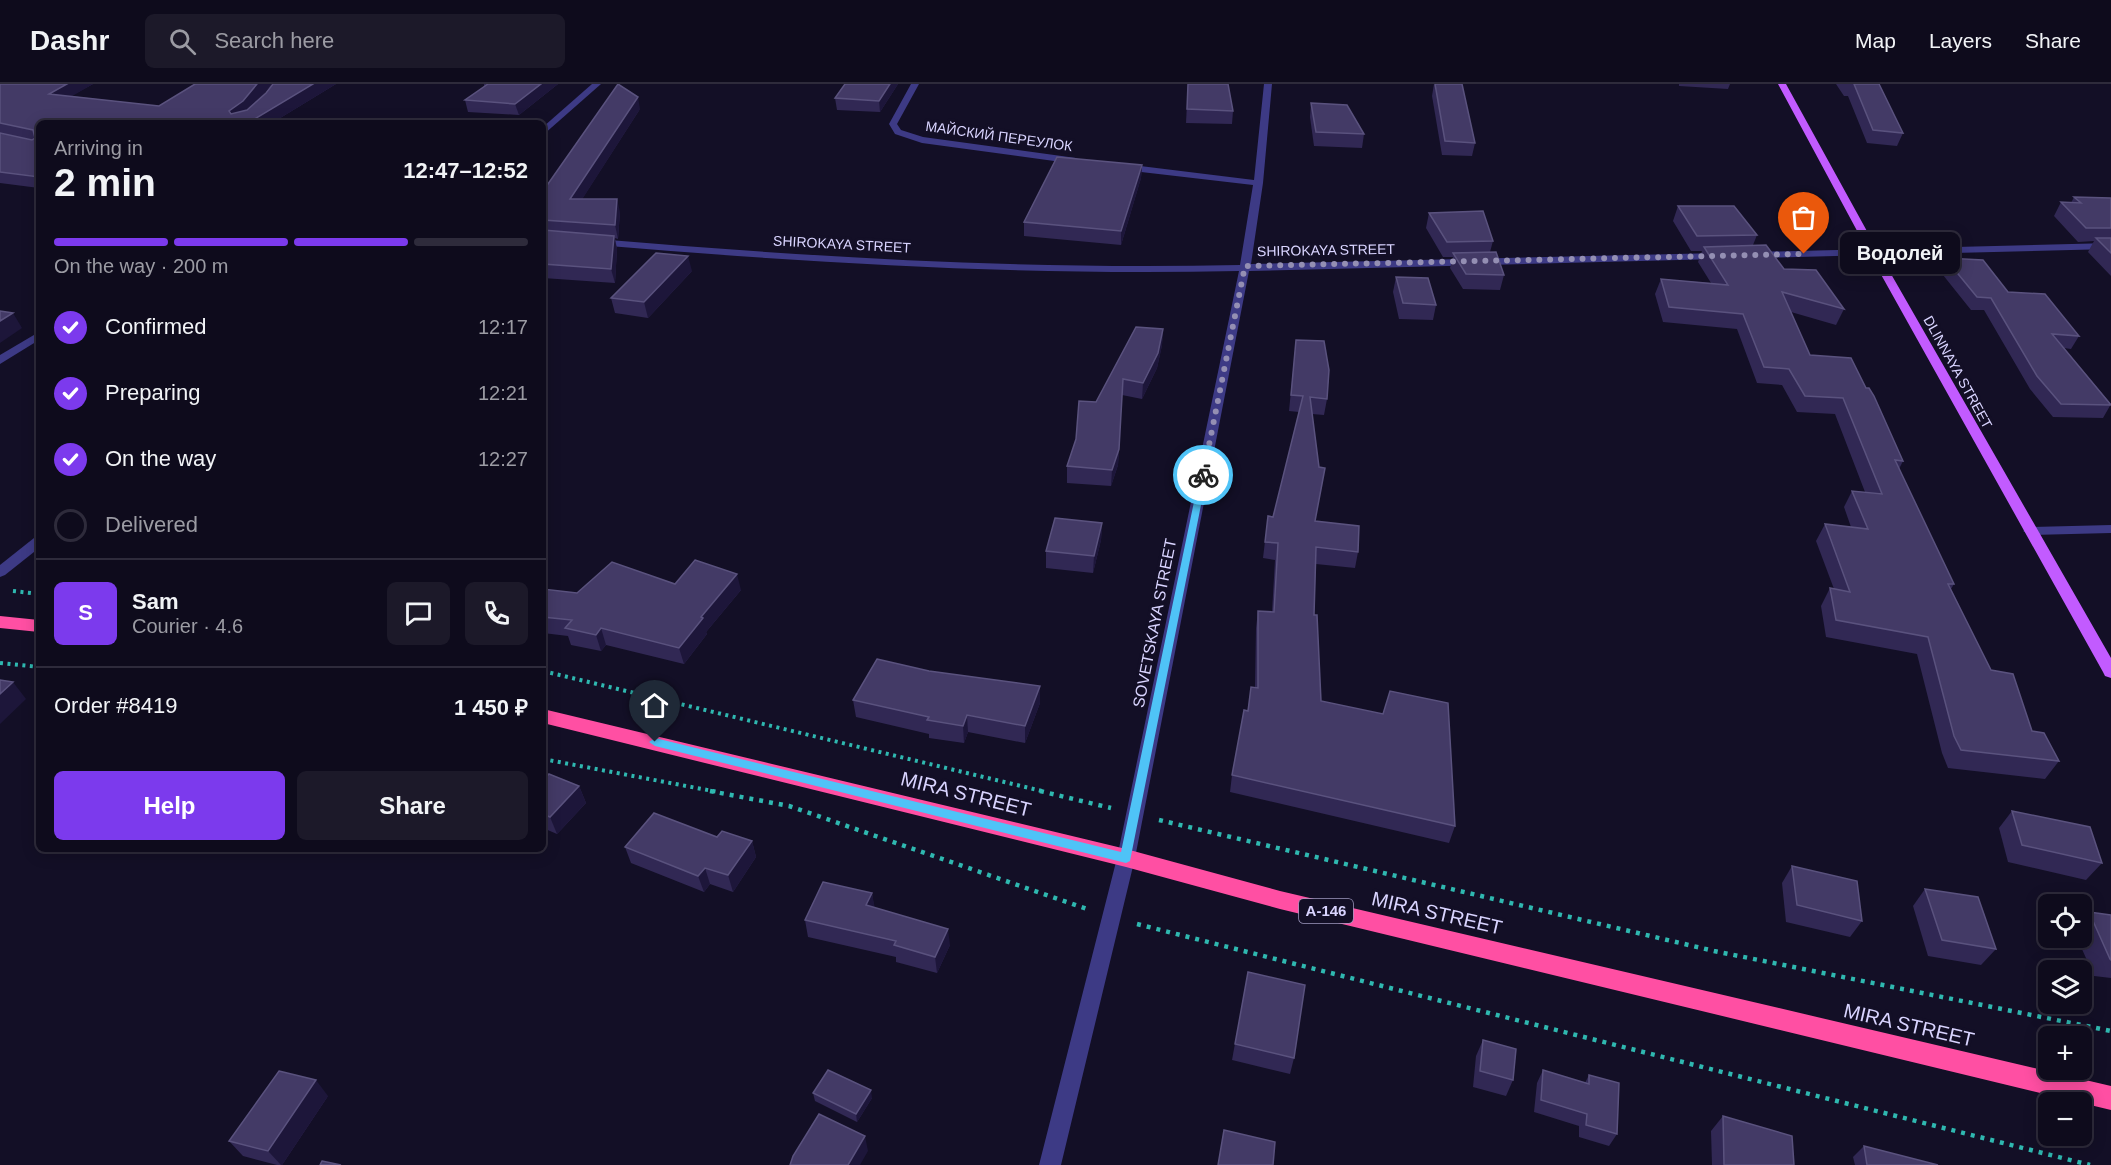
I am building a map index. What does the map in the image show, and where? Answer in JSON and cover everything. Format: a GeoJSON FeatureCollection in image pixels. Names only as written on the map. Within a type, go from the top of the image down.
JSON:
{"type":"FeatureCollection","features":[{"type":"Feature","properties":{"kind":"highway"},"geometry":{"type":"LineString","coordinates":[[0,622],[36,626]]}},
{"type":"Feature","properties":{"kind":"highway","name":"MIRA STREET"},"geometry":{"type":"LineString","coordinates":[[546,717],[1126,858],[1291,903],[2111,1098]]}},
{"type":"Feature","properties":{"kind":"main road","name":"DLINNAYA STREET"},"geometry":{"type":"LineString","coordinates":[[1782,84],[1874,253],[2111,672]]}},
{"type":"Feature","properties":{"kind":"street"},"geometry":{"type":"LineString","coordinates":[[546,129],[597,84]]}},
{"type":"Feature","properties":{"kind":"street","name":"МАЙСКИЙ ПЕРЕУЛОК"},"geometry":{"type":"LineString","coordinates":[[915,84],[893,124],[898,132],[922,140],[1085,162]]}},
{"type":"Feature","properties":{"kind":"street","name":"SOVETSKAYA STREET"},"geometry":{"type":"LineString","coordinates":[[1050,1165],[1126,858],[1245,266],[1258,183],[1268,84]]}},
{"type":"Feature","properties":{"kind":"street"},"geometry":{"type":"LineString","coordinates":[[1108,165],[1258,183]]}},
{"type":"Feature","properties":{"kind":"street","name":"SHIROKAYA STREET"},"geometry":{"type":"LineString","coordinates":[[590,241],[790,258],[996,267],[1147,270],[1731,256]]}},
{"type":"Feature","properties":{"kind":"street"},"geometry":{"type":"LineString","coordinates":[[1743,256],[2111,246]]}},
{"type":"Feature","properties":{"kind":"street"},"geometry":{"type":"LineString","coordinates":[[0,360],[36,337]]}},
{"type":"Feature","properties":{"kind":"street"},"geometry":{"type":"LineString","coordinates":[[2030,531],[2111,529]]}},
{"type":"Feature","properties":{"kind":"street"},"geometry":{"type":"LineString","coordinates":[[0,572],[36,543]]}},
{"type":"Feature","properties":{"kind":"path"},"geometry":{"type":"LineString","coordinates":[[10,590],[36,594]]}},
{"type":"Feature","properties":{"kind":"path"},"geometry":{"type":"LineString","coordinates":[[0,663],[36,666]]}},
{"type":"Feature","properties":{"kind":"path"},"geometry":{"type":"LineString","coordinates":[[546,672],[1714,951],[2111,1031]]}},
{"type":"Feature","properties":{"kind":"path"},"geometry":{"type":"LineString","coordinates":[[546,760],[789,806],[1111,918],[2090,1165]]}},
{"type":"Feature","properties":{"kind":"building"},"geometry":{"type":"Polygon","coordinates":[[[0,84],[67,84],[49,94],[159,106],[195,84],[257,84],[243,101],[229,111],[231,114],[247,110],[273,84],[313,84],[253,120],[36,120],[36,177],[0,172],[0,133],[32,140],[35,138],[33,130],[0,123],[0,84]]]}},
{"type":"Feature","properties":{"kind":"building"},"geometry":{"type":"Polygon","coordinates":[[[488,84],[541,84],[515,104],[465,100],[488,84]]]}},
{"type":"Feature","properties":{"kind":"building"},"geometry":{"type":"Polygon","coordinates":[[[618,84],[638,97],[570,199],[617,199],[615,225],[546,220],[546,187],[618,84]]]}},
{"type":"Feature","properties":{"kind":"building"},"geometry":{"type":"Polygon","coordinates":[[[845,84],[890,84],[879,101],[835,98],[845,84]]]}},
{"type":"Feature","properties":{"kind":"building"},"geometry":{"type":"Polygon","coordinates":[[[1188,84],[1228,84],[1233,111],[1187,109],[1188,84]]]}},
{"type":"Feature","properties":{"kind":"building"},"geometry":{"type":"Polygon","coordinates":[[[1435,84],[1462,84],[1475,143],[1445,141],[1435,84]]]}},
{"type":"Feature","properties":{"kind":"building"},"geometry":{"type":"Polygon","coordinates":[[[1854,84],[1879,84],[1903,133],[1873,130],[1854,84]]]}},
{"type":"Feature","properties":{"kind":"building"},"geometry":{"type":"Polygon","coordinates":[[[1311,103],[1347,105],[1364,134],[1316,132],[1311,103]]]}},
{"type":"Feature","properties":{"kind":"building"},"geometry":{"type":"Polygon","coordinates":[[[1057,157],[1142,165],[1121,231],[1024,222],[1057,157]]]}},
{"type":"Feature","properties":{"kind":"building"},"geometry":{"type":"Polygon","coordinates":[[[2074,197],[2111,198],[2111,228],[2086,228],[2061,202],[2081,203],[2074,197]]]}},
{"type":"Feature","properties":{"kind":"building"},"geometry":{"type":"Polygon","coordinates":[[[1678,206],[1734,206],[1757,235],[1697,236],[1678,206]]]}},
{"type":"Feature","properties":{"kind":"building"},"geometry":{"type":"Polygon","coordinates":[[[1483,211],[1493,241],[1447,242],[1429,213],[1483,211]]]}},
{"type":"Feature","properties":{"kind":"building"},"geometry":{"type":"Polygon","coordinates":[[[546,230],[614,236],[611,269],[546,264],[546,230]]]}},
{"type":"Feature","properties":{"kind":"building"},"geometry":{"type":"Polygon","coordinates":[[[2096,238],[2111,238],[2111,253],[2096,238]]]}},
{"type":"Feature","properties":{"kind":"building"},"geometry":{"type":"Polygon","coordinates":[[[1766,245],[1784,269],[1816,270],[1844,309],[1782,292],[1810,355],[1851,358],[1866,388],[1869,388],[1874,396],[1903,461],[1895,460],[1954,584],[1948,584],[1991,670],[2013,674],[2032,731],[2044,733],[2059,761],[1961,750],[1954,736],[1928,637],[1836,620],[1830,588],[1850,592],[1825,524],[1868,529],[1852,491],[1882,494],[1843,398],[1805,396],[1789,369],[1764,367],[1743,314],[1669,307],[1661,279],[1728,285],[1704,247],[1766,245]]]}},
{"type":"Feature","properties":{"kind":"building"},"geometry":{"type":"Polygon","coordinates":[[[1496,252],[1504,275],[1466,274],[1453,253],[1496,252]]]}},
{"type":"Feature","properties":{"kind":"building"},"geometry":{"type":"Polygon","coordinates":[[[656,253],[688,256],[644,302],[611,298],[656,253]]]}},
{"type":"Feature","properties":{"kind":"building"},"geometry":{"type":"Polygon","coordinates":[[[1945,258],[1983,260],[2008,292],[2045,294],[2079,336],[2052,334],[2111,405],[2061,404],[2037,376],[1991,298],[1977,297],[1945,258]]]}},
{"type":"Feature","properties":{"kind":"building"},"geometry":{"type":"Polygon","coordinates":[[[1396,277],[1428,278],[1436,305],[1403,303],[1396,277]]]}},
{"type":"Feature","properties":{"kind":"building"},"geometry":{"type":"Polygon","coordinates":[[[0,311],[13,313],[0,321],[0,311]]]}},
{"type":"Feature","properties":{"kind":"building"},"geometry":{"type":"Polygon","coordinates":[[[1136,327],[1163,329],[1158,353],[1143,383],[1123,379],[1119,449],[1112,470],[1067,466],[1076,439],[1079,401],[1096,402],[1136,327]]]}},
{"type":"Feature","properties":{"kind":"building"},"geometry":{"type":"Polygon","coordinates":[[[1296,340],[1324,341],[1329,370],[1327,399],[1310,397],[1319,467],[1325,468],[1315,521],[1359,526],[1358,552],[1316,547],[1314,615],[1317,615],[1321,701],[1383,714],[1390,691],[1448,703],[1455,826],[1232,775],[1244,710],[1248,711],[1251,687],[1258,688],[1258,611],[1274,612],[1278,543],[1265,542],[1268,516],[1273,517],[1303,396],[1291,395],[1296,340]]]}},
{"type":"Feature","properties":{"kind":"building"},"geometry":{"type":"Polygon","coordinates":[[[1055,518],[1102,523],[1094,556],[1046,551],[1055,518]]]}},
{"type":"Feature","properties":{"kind":"building"},"geometry":{"type":"Polygon","coordinates":[[[695,560],[737,574],[701,617],[703,618],[679,648],[601,628],[596,635],[565,628],[572,620],[546,617],[546,589],[577,593],[612,562],[675,584],[695,560]]]}},
{"type":"Feature","properties":{"kind":"building"},"geometry":{"type":"Polygon","coordinates":[[[877,659],[929,671],[1040,686],[1025,726],[967,715],[963,726],[927,720],[929,717],[853,700],[877,659]]]}},
{"type":"Feature","properties":{"kind":"building"},"geometry":{"type":"Polygon","coordinates":[[[0,680],[13,682],[0,694],[0,680]]]}},
{"type":"Feature","properties":{"kind":"building"},"geometry":{"type":"Polygon","coordinates":[[[549,774],[579,786],[550,817],[546,815],[546,777],[549,774]]]}},
{"type":"Feature","properties":{"kind":"building"},"geometry":{"type":"Polygon","coordinates":[[[2012,811],[2090,827],[2102,863],[2022,845],[2012,811]]]}},
{"type":"Feature","properties":{"kind":"building"},"geometry":{"type":"Polygon","coordinates":[[[654,813],[717,837],[722,831],[752,841],[728,875],[705,868],[698,876],[625,847],[654,813]]]}},
{"type":"Feature","properties":{"kind":"building"},"geometry":{"type":"Polygon","coordinates":[[[1792,866],[1857,881],[1862,921],[1797,905],[1792,866]]]}},
{"type":"Feature","properties":{"kind":"building"},"geometry":{"type":"Polygon","coordinates":[[[823,882],[872,893],[866,905],[948,929],[935,957],[894,945],[896,941],[805,920],[823,882]]]}},
{"type":"Feature","properties":{"kind":"building"},"geometry":{"type":"Polygon","coordinates":[[[1925,889],[1978,897],[1996,949],[1942,940],[1925,889]]]}},
{"type":"Feature","properties":{"kind":"building"},"geometry":{"type":"Polygon","coordinates":[[[2092,912],[2111,915],[2110,959],[2092,919],[2092,912]]]}},
{"type":"Feature","properties":{"kind":"building"},"geometry":{"type":"Polygon","coordinates":[[[1248,972],[1305,985],[1294,1058],[1235,1044],[1248,972]]]}},
{"type":"Feature","properties":{"kind":"building"},"geometry":{"type":"Polygon","coordinates":[[[1483,1040],[1516,1049],[1513,1080],[1480,1071],[1483,1040]]]}},
{"type":"Feature","properties":{"kind":"building"},"geometry":{"type":"Polygon","coordinates":[[[828,1070],[871,1090],[856,1114],[813,1093],[828,1070]]]}},
{"type":"Feature","properties":{"kind":"building"},"geometry":{"type":"Polygon","coordinates":[[[1543,1070],[1589,1084],[1589,1075],[1619,1083],[1617,1134],[1586,1125],[1587,1114],[1541,1100],[1543,1070]]]}},
{"type":"Feature","properties":{"kind":"building"},"geometry":{"type":"Polygon","coordinates":[[[279,1071],[316,1080],[268,1151],[229,1141],[279,1071]]]}},
{"type":"Feature","properties":{"kind":"building"},"geometry":{"type":"Polygon","coordinates":[[[819,1114],[865,1136],[848,1165],[790,1165],[793,1156],[819,1114]]]}},
{"type":"Feature","properties":{"kind":"building"},"geometry":{"type":"Polygon","coordinates":[[[1723,1116],[1792,1136],[1794,1165],[1724,1165],[1723,1116]]]}},
{"type":"Feature","properties":{"kind":"building"},"geometry":{"type":"Polygon","coordinates":[[[1224,1130],[1275,1142],[1273,1165],[1218,1165],[1224,1130]]]}},
{"type":"Feature","properties":{"kind":"building"},"geometry":{"type":"Polygon","coordinates":[[[1864,1146],[1938,1165],[1867,1165],[1864,1146]]]}},
{"type":"Feature","properties":{"kind":"building"},"geometry":{"type":"Polygon","coordinates":[[[322,1161],[341,1165],[320,1165],[322,1161]]]}},
{"type":"Feature","properties":{"kind":"way so far"},"geometry":{"type":"LineString","coordinates":[[1203,475],[1245,266],[1804,254]]}},
{"type":"Feature","properties":{"kind":"place","name":"Водолей"},"geometry":{"type":"Point","coordinates":[1804,254]}},
{"type":"Feature","properties":{"kind":"route"},"geometry":{"type":"LineString","coordinates":[[655,742],[1126,858],[1203,475]]}}]}
